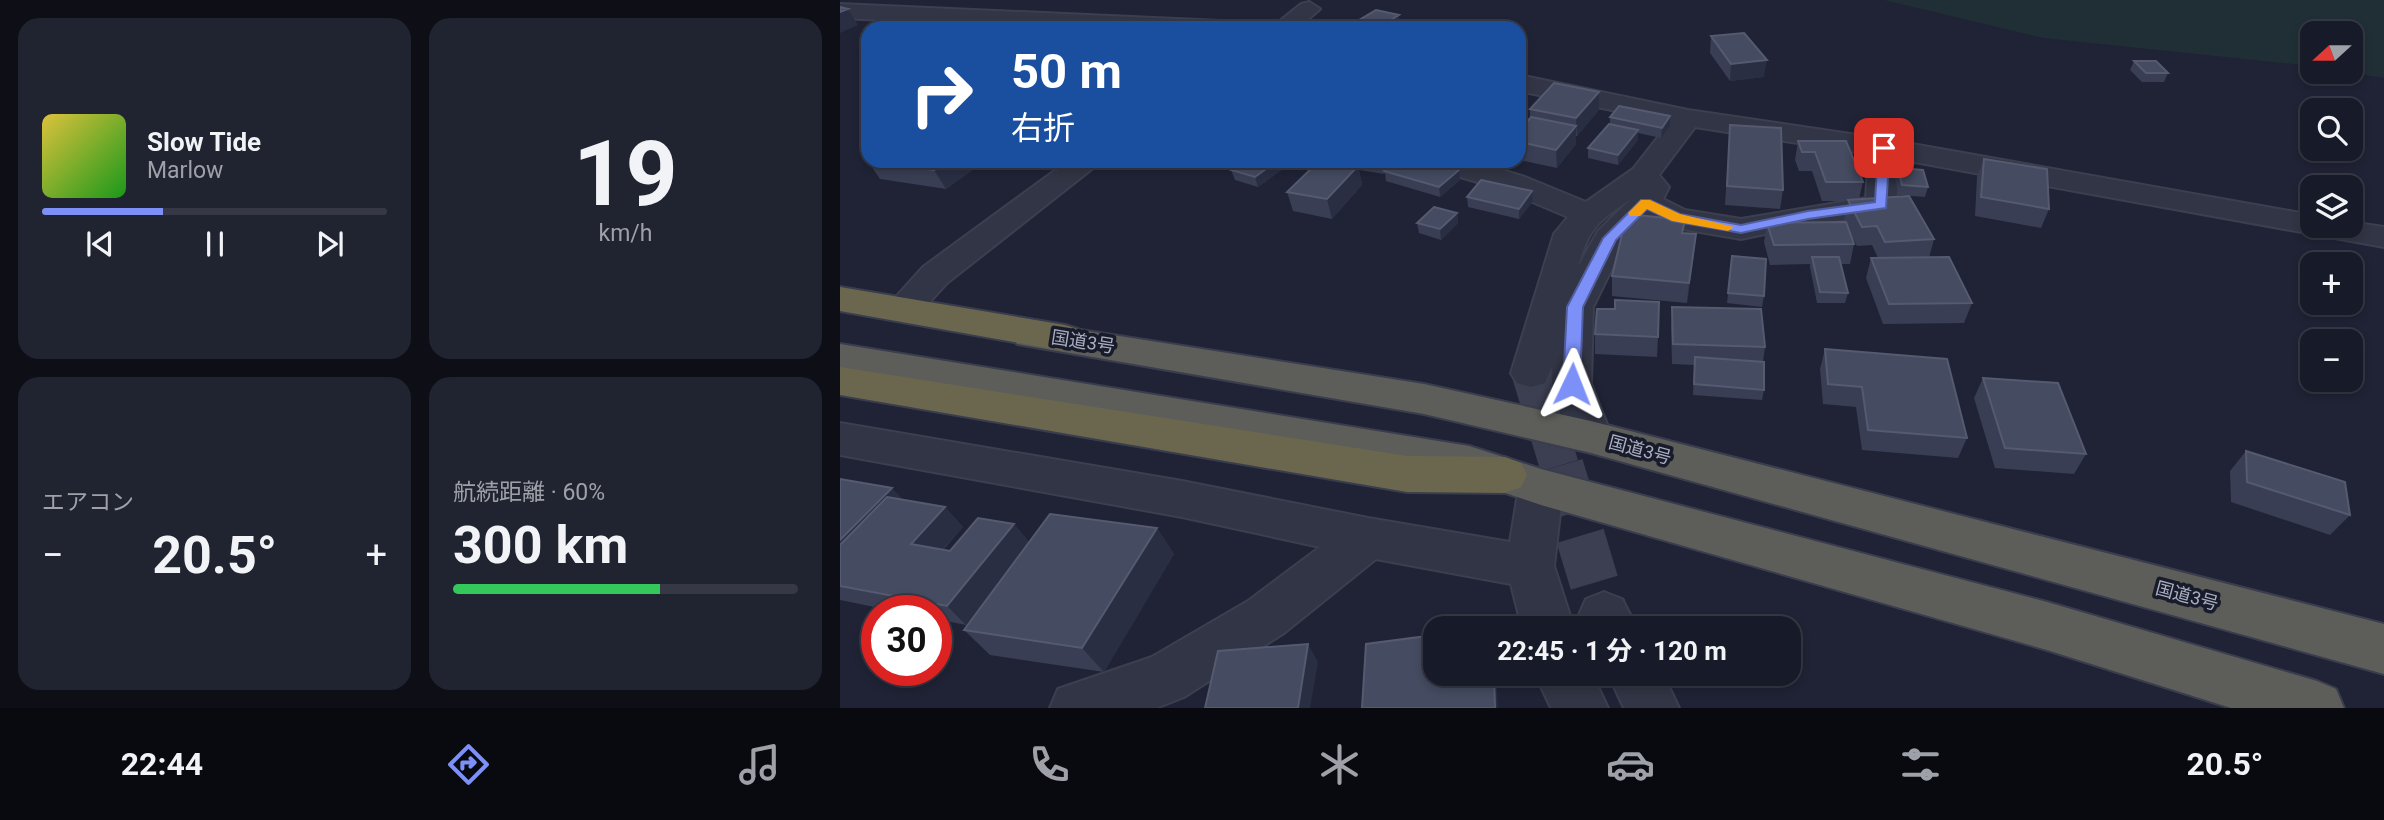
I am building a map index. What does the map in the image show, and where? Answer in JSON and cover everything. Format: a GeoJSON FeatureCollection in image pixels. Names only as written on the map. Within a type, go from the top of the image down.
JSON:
{"type":"FeatureCollection","features":[{"type":"Feature","properties":{"kind":"highway"},"geometry":{"type":"LineString","coordinates":[[840,299],[1065,338]]}},
{"type":"Feature","properties":{"kind":"highway","name":"国道3号"},"geometry":{"type":"LineString","coordinates":[[840,311],[960,328],[1065,338],[1424,399],[1591,436],[2384,649]]}},
{"type":"Feature","properties":{"kind":"highway"},"geometry":{"type":"LineString","coordinates":[[840,357],[1469,463],[1523,481],[2047,626],[2317,708]]}},
{"type":"Feature","properties":{"kind":"highway"},"geometry":{"type":"LineString","coordinates":[[840,381],[1407,474],[1523,481]]}},
{"type":"Feature","properties":{"kind":"street"},"geometry":{"type":"LineString","coordinates":[[1292,21],[1309,9]]}},
{"type":"Feature","properties":{"kind":"street"},"geometry":{"type":"LineString","coordinates":[[840,11],[1064,21]]}},
{"type":"Feature","properties":{"kind":"street"},"geometry":{"type":"LineString","coordinates":[[1526,84],[1688,118],[1884,148],[2300,224]]}},
{"type":"Feature","properties":{"kind":"street"},"geometry":{"type":"LineString","coordinates":[[1591,436],[1572,384],[1575,307],[1610,238],[1645,189],[1688,118]]}},
{"type":"Feature","properties":{"kind":"street"},"geometry":{"type":"LineString","coordinates":[[1645,189],[1677,218],[1741,229],[1808,215],[1881,205],[1884,148]]}},
{"type":"Feature","properties":{"kind":"street"},"geometry":{"type":"LineString","coordinates":[[903,309],[935,275],[1078,168]]}},
{"type":"Feature","properties":{"kind":"street"},"geometry":{"type":"LineString","coordinates":[[1466,168],[1549,195],[1588,215]]}},
{"type":"Feature","properties":{"kind":"street"},"geometry":{"type":"LineString","coordinates":[[1531,373],[1570,234],[1588,215],[1645,189]]}},
{"type":"Feature","properties":{"kind":"street"},"geometry":{"type":"LineString","coordinates":[[2363,234],[2384,237]]}},
{"type":"Feature","properties":{"kind":"street"},"geometry":{"type":"LineString","coordinates":[[840,439],[1182,499],[1368,538],[1530,566]]}},
{"type":"Feature","properties":{"kind":"street"},"geometry":{"type":"LineString","coordinates":[[1523,481],[1530,566],[1545,616]]}},
{"type":"Feature","properties":{"kind":"street"},"geometry":{"type":"LineString","coordinates":[[1077,708],[1165,679],[1266,617],[1368,538]]}},
{"type":"Feature","properties":{"kind":"street"},"geometry":{"type":"LineString","coordinates":[[1569,686],[1581,708]]}},
{"type":"Feature","properties":{"kind":"street"},"geometry":{"type":"LineString","coordinates":[[1640,686],[1652,708]]}},
{"type":"Feature","properties":{"kind":"shaded area"},"geometry":{"type":"Polygon","coordinates":[[[1884,0],[2384,0],[2384,78],[2363,75],[2363,21],[2300,21],[2300,65],[2044,38],[1884,0]]]}},
{"type":"Feature","properties":{"kind":"building"},"geometry":{"type":"Polygon","coordinates":[[[1376,10],[1399,15],[1389,21],[1359,20],[1376,10]]]}},
{"type":"Feature","properties":{"kind":"building"},"geometry":{"type":"Polygon","coordinates":[[[1744,33],[1767,60],[1731,64],[1711,36],[1744,33]]]}},
{"type":"Feature","properties":{"kind":"building"},"geometry":{"type":"Polygon","coordinates":[[[2134,61],[2156,61],[2168,73],[2146,73],[2134,61]]]}},
{"type":"Feature","properties":{"kind":"building"},"geometry":{"type":"Polygon","coordinates":[[[1554,83],[1599,92],[1576,118],[1530,109],[1554,83]]]}},
{"type":"Feature","properties":{"kind":"building"},"geometry":{"type":"Polygon","coordinates":[[[1619,106],[1670,116],[1662,128],[1610,117],[1619,106]]]}},
{"type":"Feature","properties":{"kind":"building"},"geometry":{"type":"Polygon","coordinates":[[[1531,117],[1576,126],[1556,150],[1526,144],[1526,123],[1531,117]]]}},
{"type":"Feature","properties":{"kind":"building"},"geometry":{"type":"Polygon","coordinates":[[[1609,124],[1638,130],[1618,155],[1588,148],[1609,124]]]}},
{"type":"Feature","properties":{"kind":"building"},"geometry":{"type":"Polygon","coordinates":[[[1730,125],[1781,128],[1783,190],[1727,186],[1730,125]]]}},
{"type":"Feature","properties":{"kind":"building"},"geometry":{"type":"Polygon","coordinates":[[[1798,141],[1846,141],[1863,182],[1826,182],[1815,152],[1802,152],[1798,141]]]}},
{"type":"Feature","properties":{"kind":"building"},"geometry":{"type":"Polygon","coordinates":[[[1984,159],[2047,169],[2049,209],[1981,197],[1984,159]]]}},
{"type":"Feature","properties":{"kind":"building"},"geometry":{"type":"Polygon","coordinates":[[[1234,168],[1267,168],[1255,177],[1231,170],[1234,168]]]}},
{"type":"Feature","properties":{"kind":"building"},"geometry":{"type":"Polygon","coordinates":[[[1312,168],[1356,168],[1327,199],[1287,192],[1312,168]]]}},
{"type":"Feature","properties":{"kind":"building"},"geometry":{"type":"Polygon","coordinates":[[[1388,168],[1459,170],[1439,187],[1384,171],[1388,168]]]}},
{"type":"Feature","properties":{"kind":"building"},"geometry":{"type":"Polygon","coordinates":[[[1898,168],[1923,170],[1928,187],[1902,185],[1898,168]]]}},
{"type":"Feature","properties":{"kind":"building"},"geometry":{"type":"Polygon","coordinates":[[[1481,180],[1532,191],[1519,209],[1467,197],[1481,180]]]}},
{"type":"Feature","properties":{"kind":"building"},"geometry":{"type":"Polygon","coordinates":[[[1909,196],[1934,239],[1885,242],[1877,226],[1862,227],[1848,200],[1909,196]]]}},
{"type":"Feature","properties":{"kind":"building"},"geometry":{"type":"Polygon","coordinates":[[[1434,207],[1457,213],[1440,229],[1417,223],[1434,207]]]}},
{"type":"Feature","properties":{"kind":"building"},"geometry":{"type":"Polygon","coordinates":[[[1627,214],[1685,220],[1682,233],[1696,234],[1689,283],[1612,276],[1627,214]]]}},
{"type":"Feature","properties":{"kind":"building"},"geometry":{"type":"Polygon","coordinates":[[[1846,222],[1854,244],[1774,245],[1767,223],[1846,222]]]}},
{"type":"Feature","properties":{"kind":"building"},"geometry":{"type":"Polygon","coordinates":[[[1732,256],[1766,259],[1764,296],[1728,293],[1732,256]]]}},
{"type":"Feature","properties":{"kind":"building"},"geometry":{"type":"Polygon","coordinates":[[[1812,257],[1839,257],[1848,293],[1820,292],[1812,257]]]}},
{"type":"Feature","properties":{"kind":"building"},"geometry":{"type":"Polygon","coordinates":[[[1949,257],[1972,303],[1889,304],[1871,258],[1949,257]]]}},
{"type":"Feature","properties":{"kind":"building"},"geometry":{"type":"Polygon","coordinates":[[[1615,300],[1659,302],[1658,337],[1595,334],[1597,309],[1615,309],[1615,300]]]}},
{"type":"Feature","properties":{"kind":"building"},"geometry":{"type":"Polygon","coordinates":[[[1672,307],[1761,309],[1765,347],[1673,344],[1672,307]]]}},
{"type":"Feature","properties":{"kind":"building"},"geometry":{"type":"Polygon","coordinates":[[[1825,349],[1947,359],[1967,438],[1868,430],[1862,387],[1828,384],[1825,349]]]}},
{"type":"Feature","properties":{"kind":"building"},"geometry":{"type":"Polygon","coordinates":[[[1695,357],[1764,362],[1764,390],[1694,384],[1695,357]]]}},
{"type":"Feature","properties":{"kind":"building"},"geometry":{"type":"Polygon","coordinates":[[[1983,378],[2058,383],[2086,454],[2005,448],[1983,378]]]}},
{"type":"Feature","properties":{"kind":"building"},"geometry":{"type":"Polygon","coordinates":[[[2246,451],[2345,482],[2350,515],[2247,482],[2246,451]]]}},
{"type":"Feature","properties":{"kind":"building"},"geometry":{"type":"Polygon","coordinates":[[[840,479],[892,488],[840,540],[840,479]]]}},
{"type":"Feature","properties":{"kind":"building"},"geometry":{"type":"Polygon","coordinates":[[[887,497],[945,507],[911,544],[950,551],[978,518],[1014,524],[952,600],[952,595],[888,595],[840,586],[840,545],[887,497]]]}},
{"type":"Feature","properties":{"kind":"building"},"geometry":{"type":"Polygon","coordinates":[[[1050,514],[1157,528],[1082,648],[964,630],[1050,514]]]}},
{"type":"Feature","properties":{"kind":"building"},"geometry":{"type":"Polygon","coordinates":[[[1423,637],[1423,686],[1494,686],[1495,708],[1362,708],[1366,644],[1423,637]]]}},
{"type":"Feature","properties":{"kind":"building"},"geometry":{"type":"Polygon","coordinates":[[[1308,644],[1298,708],[1205,708],[1218,651],[1308,644]]]}},
{"type":"Feature","properties":{"kind":"tunnel"},"geometry":{"type":"LineString","coordinates":[[1531,373],[1560,468]]}},
{"type":"Feature","properties":{"kind":"tunnel"},"geometry":{"type":"LineString","coordinates":[[1559,466],[1604,615]]}},
{"type":"Feature","properties":{"kind":"slow traffic"},"geometry":{"type":"LineString","coordinates":[[1635,213],[1646,203],[1677,218],[1728,227]]}},
{"type":"Feature","properties":{"kind":"route"},"geometry":{"type":"LineString","coordinates":[[1572,384],[1575,307],[1610,238],[1646,203],[1677,218],[1741,229],[1808,215],[1881,205],[1884,148]]}}]}
